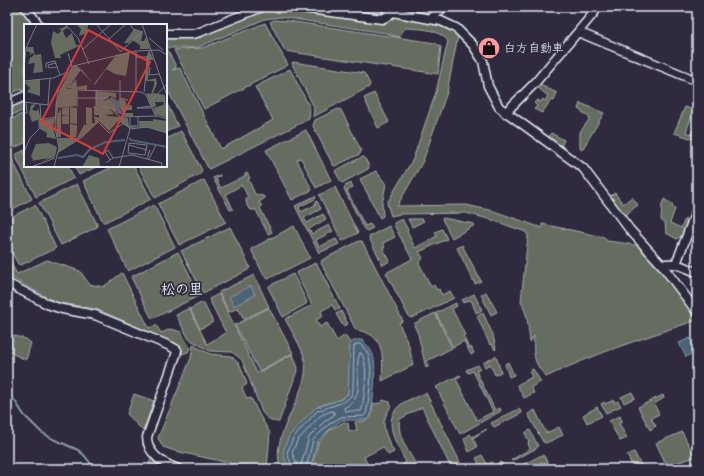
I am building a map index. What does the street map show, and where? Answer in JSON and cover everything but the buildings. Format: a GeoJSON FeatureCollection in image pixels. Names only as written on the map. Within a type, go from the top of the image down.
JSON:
{"type":"FeatureCollection","features":[{"type":"Feature","properties":{"kind":"street"},"geometry":{"type":"LineString","coordinates":[[25,7],[38,24]]}},
{"type":"Feature","properties":{"kind":"street"},"geometry":{"type":"LineString","coordinates":[[167,34],[193,34],[262,7]]}},
{"type":"Feature","properties":{"kind":"street"},"geometry":{"type":"LineString","coordinates":[[295,7],[382,19],[393,12]]}},
{"type":"Feature","properties":{"kind":"street"},"geometry":{"type":"LineString","coordinates":[[384,7],[393,12],[431,18],[456,28],[473,45],[483,61],[488,86],[499,107],[505,113],[583,168],[630,230],[662,265],[697,312]]}},
{"type":"Feature","properties":{"kind":"street"},"geometry":{"type":"LineString","coordinates":[[431,18],[443,7]]}},
{"type":"Feature","properties":{"kind":"street"},"geometry":{"type":"LineString","coordinates":[[505,113],[535,83],[598,7]]}},
{"type":"Feature","properties":{"kind":"street"},"geometry":{"type":"LineString","coordinates":[[578,32],[697,81]]}},
{"type":"Feature","properties":{"kind":"street"},"geometry":{"type":"LineString","coordinates":[[7,104],[24,96]]}},
{"type":"Feature","properties":{"kind":"street"},"geometry":{"type":"LineString","coordinates":[[676,264],[697,211]]}},
{"type":"Feature","properties":{"kind":"street"},"geometry":{"type":"LineString","coordinates":[[662,265],[668,263],[676,264],[697,272]]}},
{"type":"Feature","properties":{"kind":"street"},"geometry":{"type":"LineString","coordinates":[[7,283],[47,304],[62,309],[95,315],[177,350],[147,437],[148,446],[157,457],[178,469]]}},
{"type":"Feature","properties":{"kind":"green space"},"geometry":{"type":"Polygon","coordinates":[[[7,7],[20,7],[33,24],[24,24],[24,90],[19,90],[7,95],[7,7]]]}},
{"type":"Feature","properties":{"kind":"green space"},"geometry":{"type":"Polygon","coordinates":[[[274,8],[382,22],[396,17],[438,23],[447,26],[458,36],[447,92],[423,161],[397,206],[466,205],[494,211],[542,228],[542,224],[604,237],[607,241],[641,247],[655,259],[663,269],[697,318],[697,323],[694,321],[619,347],[546,377],[536,362],[534,353],[534,336],[530,342],[527,317],[521,301],[528,236],[526,232],[466,213],[400,214],[391,216],[387,203],[413,159],[436,92],[448,41],[434,31],[422,29],[405,28],[399,37],[385,33],[280,17],[265,19],[197,48],[167,48],[167,38],[274,8]]]}},
{"type":"Feature","properties":{"kind":"green space"},"geometry":{"type":"Polygon","coordinates":[[[274,20],[435,43],[441,47],[438,74],[285,51],[270,22],[274,20]]]}},
{"type":"Feature","properties":{"kind":"green space"},"geometry":{"type":"Polygon","coordinates":[[[265,23],[288,65],[204,109],[174,50],[202,48],[265,23]]]}},
{"type":"Feature","properties":{"kind":"green space"},"geometry":{"type":"Polygon","coordinates":[[[167,50],[176,66],[176,68],[172,70],[180,68],[221,149],[273,120],[255,87],[290,69],[310,108],[309,119],[209,169],[167,89],[167,50]]]}},
{"type":"Feature","properties":{"kind":"green space"},"geometry":{"type":"Polygon","coordinates":[[[293,62],[364,73],[370,84],[369,87],[313,117],[314,107],[293,66],[293,62]]]}},
{"type":"Feature","properties":{"kind":"green space"},"geometry":{"type":"Polygon","coordinates":[[[538,84],[557,93],[554,101],[551,100],[542,113],[534,109],[537,106],[534,103],[538,100],[541,102],[543,99],[545,101],[548,96],[537,87],[532,93],[531,91],[538,84]]]}},
{"type":"Feature","properties":{"kind":"green space"},"geometry":{"type":"Polygon","coordinates":[[[374,93],[389,122],[378,128],[364,98],[374,93]]]}},
{"type":"Feature","properties":{"kind":"green space"},"geometry":{"type":"Polygon","coordinates":[[[24,100],[24,110],[12,115],[7,119],[7,109],[11,105],[24,100]]]}},
{"type":"Feature","properties":{"kind":"green space"},"geometry":{"type":"Polygon","coordinates":[[[580,103],[604,113],[582,150],[580,149],[580,132],[589,120],[589,117],[578,109],[580,103]]]}},
{"type":"Feature","properties":{"kind":"green space"},"geometry":{"type":"Polygon","coordinates":[[[167,104],[178,126],[167,132],[167,104]]]}},
{"type":"Feature","properties":{"kind":"green space"},"geometry":{"type":"Polygon","coordinates":[[[685,107],[694,110],[686,132],[691,134],[693,130],[697,130],[697,140],[674,133],[685,107]]]}},
{"type":"Feature","properties":{"kind":"green space"},"geometry":{"type":"Polygon","coordinates":[[[338,109],[341,110],[361,150],[360,154],[335,166],[333,165],[313,126],[315,120],[338,109]]]}},
{"type":"Feature","properties":{"kind":"green space"},"geometry":{"type":"Polygon","coordinates":[[[24,113],[24,143],[7,151],[7,123],[24,113]]]}},
{"type":"Feature","properties":{"kind":"green space"},"geometry":{"type":"Polygon","coordinates":[[[306,130],[331,180],[316,188],[301,158],[297,160],[312,190],[292,200],[266,150],[306,130]]]}},
{"type":"Feature","properties":{"kind":"green space"},"geometry":{"type":"Polygon","coordinates":[[[181,131],[202,170],[200,174],[155,198],[139,167],[167,167],[167,138],[181,131]]]}},
{"type":"Feature","properties":{"kind":"green space"},"geometry":{"type":"Polygon","coordinates":[[[551,133],[564,140],[561,147],[548,138],[551,133]]]}},
{"type":"Feature","properties":{"kind":"green space"},"geometry":{"type":"Polygon","coordinates":[[[24,150],[24,167],[68,167],[74,178],[36,197],[15,155],[24,150]]]}},
{"type":"Feature","properties":{"kind":"green space"},"geometry":{"type":"Polygon","coordinates":[[[11,157],[32,199],[7,212],[7,159],[11,157]]]}},
{"type":"Feature","properties":{"kind":"green space"},"geometry":{"type":"Polygon","coordinates":[[[362,157],[365,158],[369,167],[368,169],[342,183],[335,171],[362,157]]]}},
{"type":"Feature","properties":{"kind":"green space"},"geometry":{"type":"Polygon","coordinates":[[[75,167],[96,167],[79,175],[75,167]]]}},
{"type":"Feature","properties":{"kind":"green space"},"geometry":{"type":"Polygon","coordinates":[[[112,167],[135,167],[151,199],[103,222],[83,181],[112,167]]]}},
{"type":"Feature","properties":{"kind":"green space"},"geometry":{"type":"Polygon","coordinates":[[[376,171],[386,184],[382,204],[383,216],[380,218],[360,179],[376,171]]]}},
{"type":"Feature","properties":{"kind":"green space"},"geometry":{"type":"Polygon","coordinates":[[[247,173],[250,178],[248,179],[255,194],[265,198],[259,202],[262,206],[260,208],[272,232],[268,234],[256,210],[251,210],[247,206],[246,200],[248,197],[242,185],[226,194],[233,209],[230,210],[213,178],[220,175],[216,179],[221,188],[245,176],[247,173]]]}},
{"type":"Feature","properties":{"kind":"green space"},"geometry":{"type":"Polygon","coordinates":[[[204,180],[226,222],[179,245],[158,204],[204,180]]]}},
{"type":"Feature","properties":{"kind":"green space"},"geometry":{"type":"Polygon","coordinates":[[[351,183],[353,187],[347,191],[365,226],[370,224],[373,228],[367,231],[364,229],[344,189],[345,186],[351,183]]]}},
{"type":"Feature","properties":{"kind":"green space"},"geometry":{"type":"Polygon","coordinates":[[[77,184],[97,224],[97,227],[61,245],[39,203],[77,184]]]}},
{"type":"Feature","properties":{"kind":"green space"},"geometry":{"type":"Polygon","coordinates":[[[335,187],[358,233],[342,241],[319,195],[335,187]]]}},
{"type":"Feature","properties":{"kind":"green space"},"geometry":{"type":"Polygon","coordinates":[[[615,193],[623,204],[632,197],[638,205],[624,216],[609,197],[615,193]]]}},
{"type":"Feature","properties":{"kind":"green space"},"geometry":{"type":"Polygon","coordinates":[[[315,196],[315,199],[299,207],[301,212],[315,205],[317,201],[321,209],[304,218],[307,223],[323,214],[326,219],[309,229],[312,234],[329,225],[333,231],[316,240],[319,247],[336,239],[339,244],[319,253],[295,206],[315,196]]]}},
{"type":"Feature","properties":{"kind":"green space"},"geometry":{"type":"Polygon","coordinates":[[[664,199],[673,205],[672,207],[675,209],[670,223],[681,228],[685,219],[690,221],[687,230],[677,239],[666,233],[665,223],[661,220],[662,204],[664,199]]]}},
{"type":"Feature","properties":{"kind":"green space"},"geometry":{"type":"Polygon","coordinates":[[[35,205],[56,248],[21,265],[18,264],[7,243],[7,219],[35,205]]]}},
{"type":"Feature","properties":{"kind":"green space"},"geometry":{"type":"Polygon","coordinates":[[[154,205],[175,247],[128,271],[107,229],[154,205]]]}},
{"type":"Feature","properties":{"kind":"green space"},"geometry":{"type":"Polygon","coordinates":[[[402,219],[415,248],[437,236],[435,232],[442,229],[447,239],[419,252],[423,258],[419,263],[431,287],[434,285],[437,290],[439,289],[442,295],[450,291],[454,298],[412,318],[409,317],[386,273],[412,259],[394,225],[394,223],[402,219]]]}},
{"type":"Feature","properties":{"kind":"green space"},"geometry":{"type":"Polygon","coordinates":[[[408,219],[422,219],[424,221],[412,227],[408,219]]]}},
{"type":"Feature","properties":{"kind":"green space"},"geometry":{"type":"Polygon","coordinates":[[[442,219],[475,225],[452,238],[442,219]]]}},
{"type":"Feature","properties":{"kind":"green space"},"geometry":{"type":"Polygon","coordinates":[[[294,226],[310,258],[268,279],[264,276],[251,249],[294,226]]]}},
{"type":"Feature","properties":{"kind":"green space"},"geometry":{"type":"Polygon","coordinates":[[[389,226],[395,237],[383,243],[385,247],[383,248],[390,261],[383,265],[369,238],[370,236],[389,226]]]}},
{"type":"Feature","properties":{"kind":"green space"},"geometry":{"type":"Polygon","coordinates":[[[230,227],[250,267],[248,270],[203,293],[181,251],[230,227]]]}},
{"type":"Feature","properties":{"kind":"green space"},"geometry":{"type":"Polygon","coordinates":[[[359,241],[362,241],[403,321],[399,323],[409,346],[413,365],[382,381],[383,363],[381,348],[378,342],[373,336],[366,332],[356,330],[321,263],[322,260],[359,241]]]}},
{"type":"Feature","properties":{"kind":"green space"},"geometry":{"type":"Polygon","coordinates":[[[462,245],[481,281],[475,284],[457,248],[462,245]]]}},
{"type":"Feature","properties":{"kind":"green space"},"geometry":{"type":"Polygon","coordinates":[[[178,252],[200,295],[154,318],[151,317],[131,277],[178,252]]]}},
{"type":"Feature","properties":{"kind":"green space"},"geometry":{"type":"Polygon","coordinates":[[[7,256],[17,274],[47,260],[80,271],[89,284],[103,287],[122,273],[149,328],[156,325],[161,333],[171,329],[181,332],[190,348],[188,352],[182,354],[182,349],[177,344],[96,309],[55,302],[7,275],[7,256]]]}},
{"type":"Feature","properties":{"kind":"green space"},"geometry":{"type":"Polygon","coordinates":[[[315,263],[317,264],[340,309],[335,310],[332,305],[321,311],[323,316],[316,320],[320,327],[327,323],[337,341],[345,335],[350,343],[349,389],[344,397],[320,406],[313,411],[283,454],[288,466],[281,468],[278,456],[280,442],[302,387],[305,373],[304,355],[285,319],[312,305],[296,273],[315,263]]]}},
{"type":"Feature","properties":{"kind":"green space"},"geometry":{"type":"Polygon","coordinates":[[[293,274],[307,302],[283,317],[269,289],[269,286],[293,274]]]}},
{"type":"Feature","properties":{"kind":"green space"},"geometry":{"type":"Polygon","coordinates":[[[254,275],[269,307],[244,319],[238,308],[229,312],[219,292],[254,275]]]}},
{"type":"Feature","properties":{"kind":"green space"},"geometry":{"type":"Polygon","coordinates":[[[486,292],[497,312],[491,315],[481,295],[486,292]]]}},
{"type":"Feature","properties":{"kind":"green space"},"geometry":{"type":"Polygon","coordinates":[[[219,294],[257,373],[293,354],[298,368],[279,422],[269,419],[262,412],[242,360],[232,352],[210,351],[189,339],[176,315],[189,308],[207,344],[226,333],[209,299],[219,294]]]}},
{"type":"Feature","properties":{"kind":"green space"},"geometry":{"type":"Polygon","coordinates":[[[474,294],[482,310],[476,313],[470,300],[463,303],[462,300],[474,294]]]}},
{"type":"Feature","properties":{"kind":"green space"},"geometry":{"type":"Polygon","coordinates":[[[203,302],[213,322],[200,329],[190,309],[203,302]]]}},
{"type":"Feature","properties":{"kind":"green space"},"geometry":{"type":"Polygon","coordinates":[[[456,303],[457,306],[452,309],[465,335],[463,336],[469,348],[471,347],[474,353],[471,355],[464,341],[453,347],[436,313],[456,303]]]}},
{"type":"Feature","properties":{"kind":"green space"},"geometry":{"type":"Polygon","coordinates":[[[269,308],[293,353],[259,371],[235,325],[269,308]]]}},
{"type":"Feature","properties":{"kind":"green space"},"geometry":{"type":"Polygon","coordinates":[[[341,311],[348,324],[343,326],[336,314],[341,311]]]}},
{"type":"Feature","properties":{"kind":"green space"},"geometry":{"type":"Polygon","coordinates":[[[435,313],[452,348],[427,361],[429,366],[426,368],[418,334],[414,325],[415,323],[435,313]]]}},
{"type":"Feature","properties":{"kind":"green space"},"geometry":{"type":"Polygon","coordinates":[[[483,313],[493,335],[495,350],[492,344],[490,345],[477,316],[483,313]]]}},
{"type":"Feature","properties":{"kind":"green space"},"geometry":{"type":"Polygon","coordinates":[[[7,334],[26,339],[31,343],[26,360],[7,351],[7,334]]]}},
{"type":"Feature","properties":{"kind":"green space"},"geometry":{"type":"Polygon","coordinates":[[[193,345],[210,354],[231,356],[240,365],[247,384],[242,388],[247,399],[251,398],[270,433],[267,469],[246,469],[248,467],[163,447],[158,438],[191,358],[193,345]]]}},
{"type":"Feature","properties":{"kind":"green space"},"geometry":{"type":"Polygon","coordinates":[[[496,356],[501,372],[495,375],[490,364],[485,367],[483,363],[496,356]]]}},
{"type":"Feature","properties":{"kind":"green space"},"geometry":{"type":"Polygon","coordinates":[[[508,362],[514,375],[509,377],[505,364],[508,362]]]}},
{"type":"Feature","properties":{"kind":"green space"},"geometry":{"type":"Polygon","coordinates":[[[478,365],[480,368],[476,371],[495,410],[500,408],[501,411],[460,434],[436,387],[460,375],[461,376],[456,379],[477,420],[493,412],[473,371],[468,373],[466,370],[478,365]]]}},
{"type":"Feature","properties":{"kind":"green space"},"geometry":{"type":"Polygon","coordinates":[[[533,369],[541,382],[531,387],[534,393],[524,398],[517,385],[532,377],[529,371],[533,369]]]}},
{"type":"Feature","properties":{"kind":"green space"},"geometry":{"type":"Polygon","coordinates":[[[632,392],[635,398],[624,403],[621,397],[632,392]]]}},
{"type":"Feature","properties":{"kind":"green space"},"geometry":{"type":"Polygon","coordinates":[[[426,393],[460,462],[451,468],[422,407],[400,419],[399,425],[402,437],[417,466],[413,469],[402,469],[401,466],[406,462],[393,435],[391,420],[393,413],[404,402],[426,393]]]}},
{"type":"Feature","properties":{"kind":"green space"},"geometry":{"type":"Polygon","coordinates":[[[134,394],[154,401],[143,431],[127,414],[134,394]]]}},
{"type":"Feature","properties":{"kind":"green space"},"geometry":{"type":"Polygon","coordinates":[[[663,395],[664,398],[654,404],[659,414],[651,418],[656,426],[650,430],[638,407],[663,395]]]}},
{"type":"Feature","properties":{"kind":"green space"},"geometry":{"type":"Polygon","coordinates":[[[383,400],[390,402],[391,406],[385,416],[384,426],[386,435],[394,452],[388,455],[383,447],[364,457],[368,465],[363,467],[364,469],[311,469],[318,443],[331,429],[344,422],[348,423],[349,431],[357,430],[355,422],[370,419],[373,404],[380,403],[383,400]]]}},
{"type":"Feature","properties":{"kind":"green space"},"geometry":{"type":"Polygon","coordinates":[[[614,400],[615,403],[618,401],[621,406],[606,413],[601,404],[614,400]]]}},
{"type":"Feature","properties":{"kind":"green space"},"geometry":{"type":"Polygon","coordinates":[[[597,407],[602,416],[587,423],[583,415],[597,407]]]}},
{"type":"Feature","properties":{"kind":"green space"},"geometry":{"type":"Polygon","coordinates":[[[519,409],[522,413],[494,427],[491,423],[519,409]]]}},
{"type":"Feature","properties":{"kind":"green space"},"geometry":{"type":"Polygon","coordinates":[[[535,410],[546,433],[559,427],[563,435],[546,443],[543,442],[528,414],[535,410]]]}},
{"type":"Feature","properties":{"kind":"green space"},"geometry":{"type":"Polygon","coordinates":[[[620,416],[622,421],[619,423],[627,438],[620,441],[609,421],[620,416]]]}},
{"type":"Feature","properties":{"kind":"green space"},"geometry":{"type":"Polygon","coordinates":[[[487,429],[473,438],[477,447],[469,452],[464,439],[470,434],[472,437],[487,429]]]}},
{"type":"Feature","properties":{"kind":"green space"},"geometry":{"type":"Polygon","coordinates":[[[530,430],[538,446],[537,448],[512,461],[511,460],[530,449],[525,433],[530,430]]]}},
{"type":"Feature","properties":{"kind":"green space"},"geometry":{"type":"Polygon","coordinates":[[[682,432],[695,457],[670,465],[665,462],[656,443],[682,432]]]}},
{"type":"Feature","properties":{"kind":"green space"},"geometry":{"type":"Polygon","coordinates":[[[634,452],[643,469],[634,469],[627,455],[634,452]]]}},
{"type":"Feature","properties":{"kind":"green space"},"geometry":{"type":"Polygon","coordinates":[[[482,455],[487,464],[492,462],[494,465],[501,462],[503,465],[495,469],[478,469],[476,466],[479,464],[476,458],[482,455]]]}},
{"type":"Feature","properties":{"kind":"green space"},"geometry":{"type":"Polygon","coordinates":[[[542,455],[551,469],[546,469],[542,462],[528,469],[514,469],[542,455]]]}},
{"type":"Feature","properties":{"kind":"green space"},"geometry":{"type":"Polygon","coordinates":[[[152,457],[170,469],[154,469],[149,463],[152,457]]]}},
{"type":"Feature","properties":{"kind":"green space"},"geometry":{"type":"Polygon","coordinates":[[[697,461],[697,469],[673,469],[697,461]]]}},
{"type":"Feature","properties":{"kind":"water"},"geometry":{"type":"Polygon","coordinates":[[[251,286],[255,295],[234,306],[229,297],[251,286]]]}},
{"type":"Feature","properties":{"kind":"water"},"geometry":{"type":"Polygon","coordinates":[[[690,338],[697,354],[695,355],[694,352],[686,357],[679,343],[690,338]]]}},
{"type":"Feature","properties":{"kind":"water"},"geometry":{"type":"Polygon","coordinates":[[[356,340],[362,340],[373,355],[375,368],[370,418],[365,420],[342,420],[331,428],[317,442],[310,469],[289,469],[283,454],[289,436],[315,408],[342,399],[348,394],[350,343],[356,340]]]}},
{"type":"Feature","properties":{"kind":"waterway"},"geometry":{"type":"LineString","coordinates":[[7,393],[15,401],[24,415],[41,432],[78,450],[95,469]]}},
{"type":"Feature","properties":{"kind":"place","name":"白方自動車"},"geometry":{"type":"Point","coordinates":[489,48]}},
{"type":"Feature","properties":{"kind":"district","name":"松の里"},"geometry":{"type":"Point","coordinates":[182,289]}}]}
